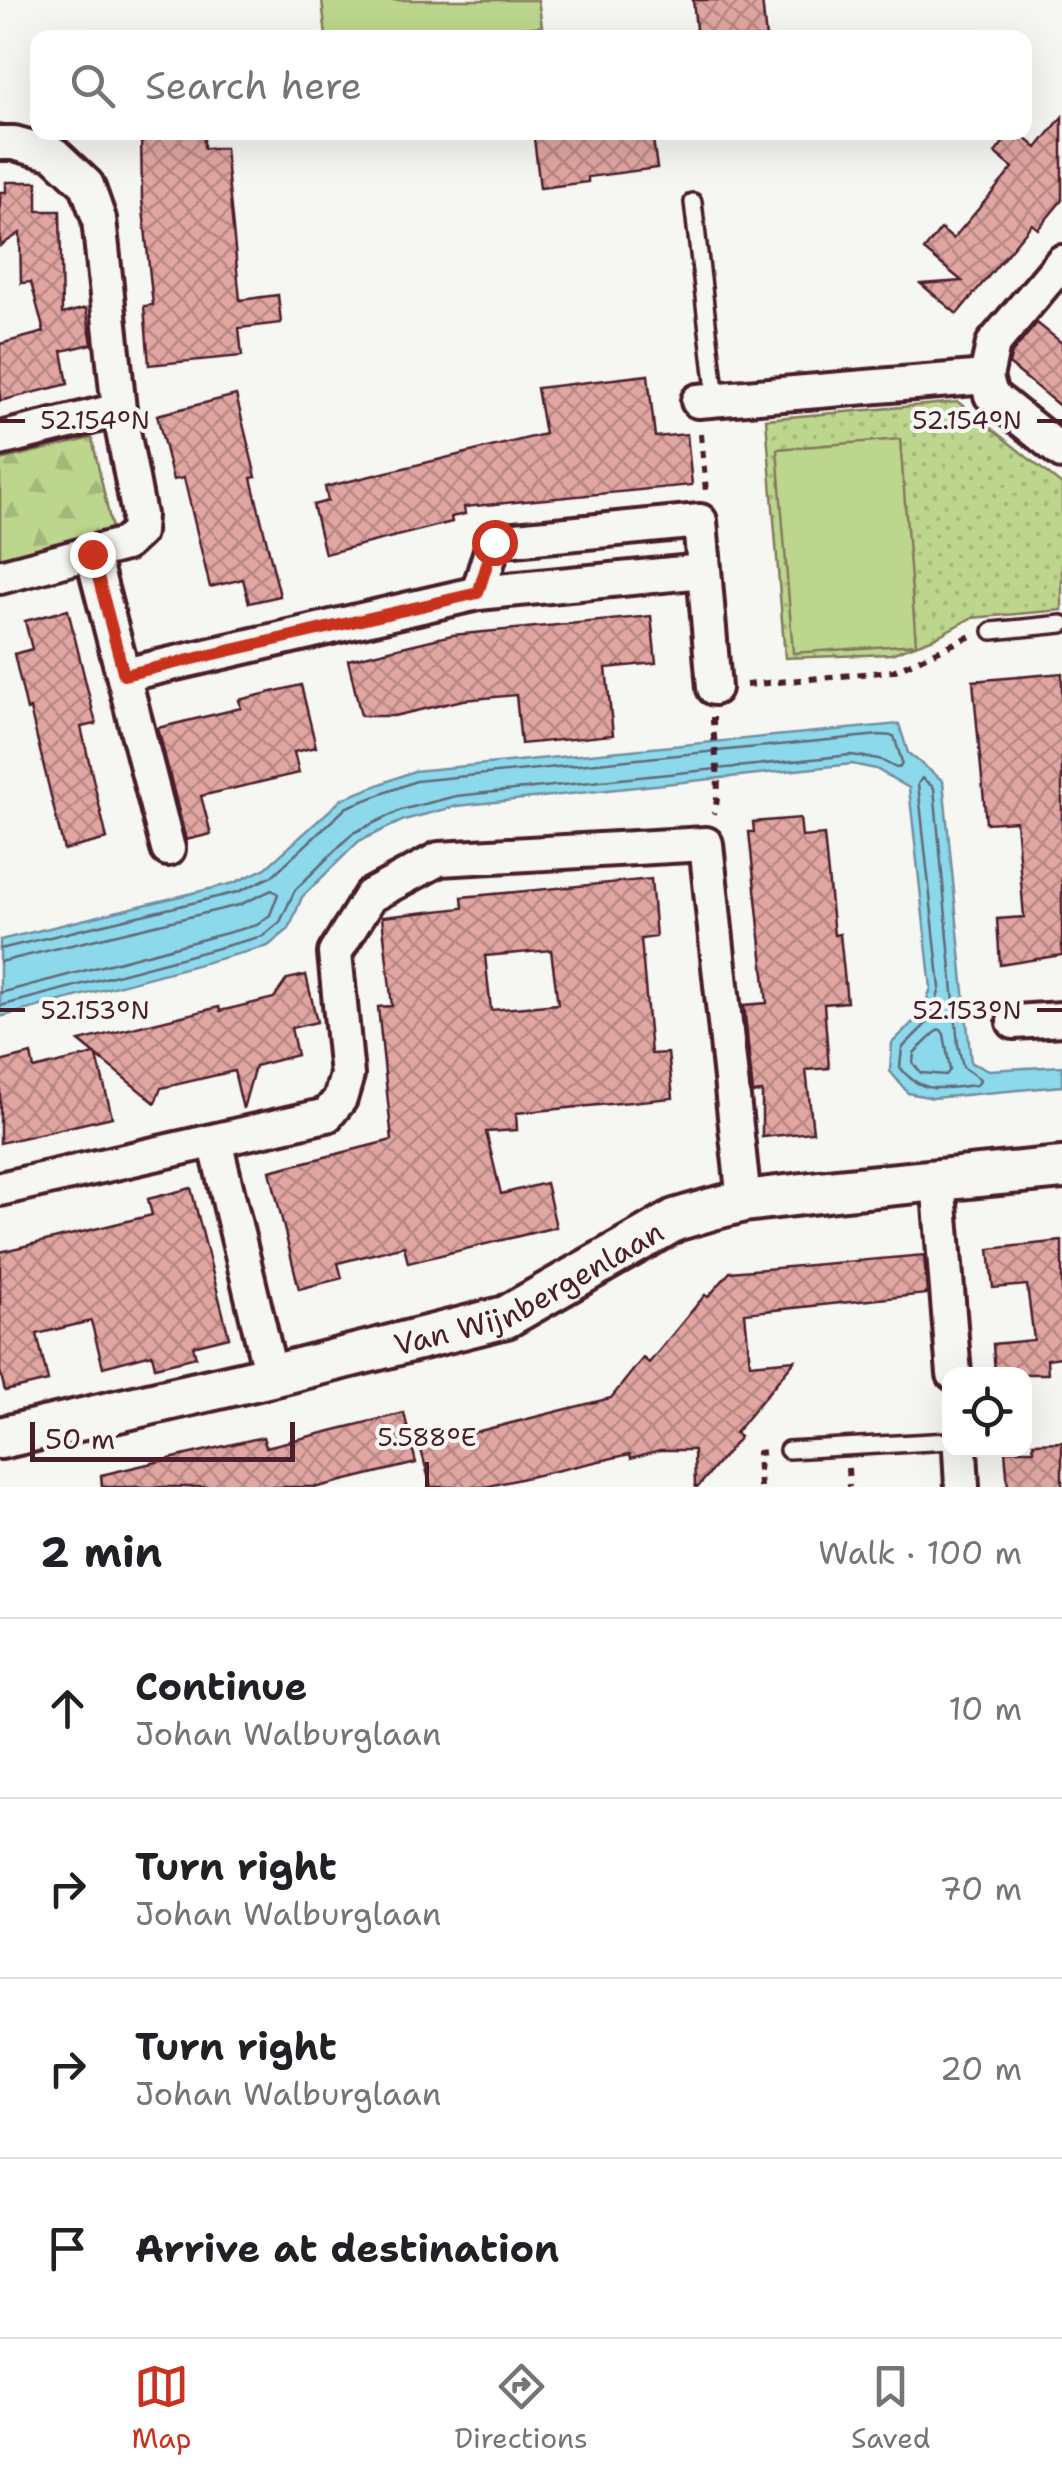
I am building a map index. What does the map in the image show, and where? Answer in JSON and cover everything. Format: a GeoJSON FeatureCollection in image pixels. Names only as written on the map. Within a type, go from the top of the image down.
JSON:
{"type":"FeatureCollection","features":[{"type":"Feature","properties":{"kind":"street"},"geometry":{"type":"LineString","coordinates":[[0,143],[54,154],[87,185],[98,219],[118,410],[139,515],[138,532],[126,544],[0,577]]}},
{"type":"Feature","properties":{"kind":"street"},"geometry":{"type":"LineString","coordinates":[[1062,262],[992,344],[986,377],[991,395],[1062,452]]}},
{"type":"Feature","properties":{"kind":"street"},"geometry":{"type":"LineString","coordinates":[[707,400],[986,377]]}},
{"type":"Feature","properties":{"kind":"street"},"geometry":{"type":"LineString","coordinates":[[0,439],[118,410]]}},
{"type":"Feature","properties":{"kind":"street"},"geometry":{"type":"LineString","coordinates":[[478,593],[494,542],[700,521],[714,688]]}},
{"type":"Feature","properties":{"kind":"street"},"geometry":{"type":"LineString","coordinates":[[92,554],[168,850]]}},
{"type":"Feature","properties":{"kind":"street"},"geometry":{"type":"LineString","coordinates":[[124,675],[478,593],[703,571]]}},
{"type":"Feature","properties":{"kind":"street"},"geometry":{"type":"LineString","coordinates":[[0,1189],[327,1116],[340,1099],[347,1075],[335,952],[370,896],[438,860],[706,844],[744,1201]]}},
{"type":"Feature","properties":{"kind":"street"},"geometry":{"type":"LineString","coordinates":[[1014,1022],[1062,1018]]}},
{"type":"Feature","properties":{"kind":"street"},"geometry":{"type":"LineString","coordinates":[[215,1141],[270,1376]]}},
{"type":"Feature","properties":{"kind":"street","name":"Van Wijnbergenlaan"},"geometry":{"type":"LineString","coordinates":[[0,1438],[506,1317],[675,1220],[744,1201],[1062,1168]]}},
{"type":"Feature","properties":{"kind":"street"},"geometry":{"type":"LineString","coordinates":[[938,1180],[953,1367]]}},
{"type":"Feature","properties":{"kind":"street"},"geometry":{"type":"LineString","coordinates":[[960,1457],[962,1487]]}},
{"type":"Feature","properties":{"kind":"lane"},"geometry":{"type":"LineString","coordinates":[[693,202],[707,400]]}},
{"type":"Feature","properties":{"kind":"lane"},"geometry":{"type":"LineString","coordinates":[[992,630],[1062,624]]}},
{"type":"Feature","properties":{"kind":"lane"},"geometry":{"type":"LineString","coordinates":[[788,1450],[942,1442]]}},
{"type":"Feature","properties":{"kind":"path"},"geometry":{"type":"LineString","coordinates":[[700,521],[708,507],[707,400]]}},
{"type":"Feature","properties":{"kind":"path"},"geometry":{"type":"LineString","coordinates":[[714,688],[893,671],[992,630]]}},
{"type":"Feature","properties":{"kind":"path"},"geometry":{"type":"LineString","coordinates":[[713,737],[719,794]]}},
{"type":"Feature","properties":{"kind":"green space"},"geometry":{"type":"Polygon","coordinates":[[[322,0],[538,0],[542,26],[511,30],[325,30],[322,0]]]}},
{"type":"Feature","properties":{"kind":"green space"},"geometry":{"type":"Polygon","coordinates":[[[958,402],[1062,485],[1062,610],[971,618],[934,638],[891,654],[785,658],[766,419],[958,402]]]}},
{"type":"Feature","properties":{"kind":"green space"},"geometry":{"type":"Polygon","coordinates":[[[92,438],[113,534],[0,562],[0,460],[92,438]]]}},
{"type":"Feature","properties":{"kind":"green space"},"geometry":{"type":"Polygon","coordinates":[[[900,439],[916,644],[793,653],[777,449],[900,439]]]}},
{"type":"Feature","properties":{"kind":"water"},"geometry":{"type":"Polygon","coordinates":[[[899,724],[908,753],[943,781],[971,1063],[989,1070],[1062,1066],[1062,1086],[933,1098],[908,1093],[890,1071],[892,1043],[922,1013],[931,988],[909,788],[876,769],[852,764],[457,806],[404,820],[359,841],[302,897],[289,929],[268,946],[0,1017],[0,940],[234,883],[266,868],[342,799],[414,771],[899,724]]]}},
{"type":"Feature","properties":{"kind":"building"},"geometry":{"type":"Polygon","coordinates":[[[693,0],[762,0],[765,30],[696,30],[693,0]]]}},
{"type":"Feature","properties":{"kind":"building"},"geometry":{"type":"Polygon","coordinates":[[[1062,117],[1062,200],[1038,229],[1032,224],[957,314],[921,284],[962,281],[924,250],[941,229],[953,239],[1013,168],[995,153],[1005,140],[1028,140],[1037,148],[1062,117]]]}},
{"type":"Feature","properties":{"kind":"building"},"geometry":{"type":"Polygon","coordinates":[[[141,140],[204,140],[204,148],[225,148],[240,300],[278,295],[281,323],[239,328],[242,356],[149,365],[144,306],[153,305],[142,199],[141,140]]]}},
{"type":"Feature","properties":{"kind":"building"},"geometry":{"type":"Polygon","coordinates":[[[534,140],[653,140],[657,168],[540,188],[534,140]]]}},
{"type":"Feature","properties":{"kind":"building"},"geometry":{"type":"Polygon","coordinates":[[[6,182],[37,182],[37,211],[60,211],[62,314],[86,308],[92,344],[62,351],[68,384],[0,401],[0,344],[44,332],[31,282],[21,283],[20,233],[0,246],[0,192],[6,192],[6,182]]]}},
{"type":"Feature","properties":{"kind":"building"},"geometry":{"type":"Polygon","coordinates":[[[1037,323],[1062,343],[1062,408],[1009,364],[1012,353],[1037,323]]]}},
{"type":"Feature","properties":{"kind":"building"},"geometry":{"type":"Polygon","coordinates":[[[648,375],[655,437],[687,434],[692,485],[464,507],[465,514],[451,517],[452,522],[325,554],[313,505],[328,501],[325,487],[545,434],[537,388],[648,375]]]}},
{"type":"Feature","properties":{"kind":"building"},"geometry":{"type":"Polygon","coordinates":[[[236,395],[256,477],[251,478],[280,596],[249,603],[243,579],[210,587],[184,478],[173,480],[157,415],[236,395]]]}},
{"type":"Feature","properties":{"kind":"building"},"geometry":{"type":"Polygon","coordinates":[[[68,610],[96,724],[81,727],[107,839],[64,850],[14,654],[32,649],[25,621],[68,610]]]}},
{"type":"Feature","properties":{"kind":"building"},"geometry":{"type":"Polygon","coordinates":[[[651,616],[656,663],[606,668],[613,735],[521,744],[516,695],[463,700],[394,716],[361,716],[348,660],[452,635],[651,616]]]}},
{"type":"Feature","properties":{"kind":"building"},"geometry":{"type":"Polygon","coordinates":[[[1062,673],[1062,955],[1000,965],[997,919],[1024,917],[1016,821],[986,823],[973,681],[1062,673]]]}},
{"type":"Feature","properties":{"kind":"building"},"geometry":{"type":"Polygon","coordinates":[[[301,685],[316,747],[294,752],[299,773],[201,796],[211,834],[186,840],[158,728],[241,708],[239,700],[301,685]]]}},
{"type":"Feature","properties":{"kind":"building"},"geometry":{"type":"Polygon","coordinates":[[[800,818],[802,837],[824,835],[834,935],[840,934],[847,1002],[824,1004],[829,1068],[806,1070],[813,1132],[762,1137],[762,1092],[753,1093],[744,1005],[767,1003],[749,832],[754,832],[753,822],[800,818]]]}},
{"type":"Feature","properties":{"kind":"building"},"geometry":{"type":"Polygon","coordinates":[[[651,879],[656,937],[641,939],[651,1054],[668,1053],[673,1098],[516,1113],[517,1130],[486,1132],[501,1194],[546,1183],[556,1227],[408,1263],[404,1246],[338,1263],[342,1278],[299,1289],[270,1171],[392,1140],[378,1007],[392,1006],[382,917],[463,908],[462,897],[651,879]],[[551,950],[485,956],[491,1010],[558,1004],[551,950]]]}},
{"type":"Feature","properties":{"kind":"building"},"geometry":{"type":"Polygon","coordinates":[[[306,975],[317,1022],[291,1028],[297,1055],[255,1066],[243,1109],[234,1071],[161,1088],[155,1103],[97,1056],[112,1117],[0,1143],[0,1062],[31,1054],[34,1069],[95,1054],[79,1041],[219,1007],[220,1011],[274,998],[287,979],[306,975]]]}},
{"type":"Feature","properties":{"kind":"building"},"geometry":{"type":"Polygon","coordinates":[[[191,1188],[229,1337],[193,1346],[196,1357],[155,1367],[152,1354],[103,1367],[91,1321],[37,1334],[48,1381],[5,1391],[0,1371],[0,1252],[152,1215],[148,1199],[191,1188]]]}},
{"type":"Feature","properties":{"kind":"building"},"geometry":{"type":"Polygon","coordinates":[[[1062,1241],[1062,1357],[1047,1359],[1048,1374],[1032,1374],[1032,1367],[995,1367],[993,1344],[1034,1340],[1027,1285],[993,1288],[989,1249],[1062,1241]]]}},
{"type":"Feature","properties":{"kind":"building"},"geometry":{"type":"Polygon","coordinates":[[[924,1255],[927,1294],[745,1313],[750,1364],[795,1360],[735,1433],[740,1437],[698,1487],[694,1450],[660,1450],[485,1487],[431,1487],[420,1446],[611,1398],[643,1358],[649,1363],[705,1295],[708,1297],[730,1272],[924,1255]]]}},
{"type":"Feature","properties":{"kind":"building"},"geometry":{"type":"Polygon","coordinates":[[[404,1413],[416,1463],[318,1487],[102,1487],[101,1475],[263,1437],[266,1447],[404,1413]]]}},
{"type":"Feature","properties":{"kind":"building"},"geometry":{"type":"Polygon","coordinates":[[[1062,1442],[1062,1487],[1008,1487],[1006,1457],[1032,1457],[1033,1443],[1062,1442]]]}},
{"type":"Feature","properties":{"kind":"route"},"geometry":{"type":"LineString","coordinates":[[92,554],[124,675],[478,593],[494,542]]}}]}
